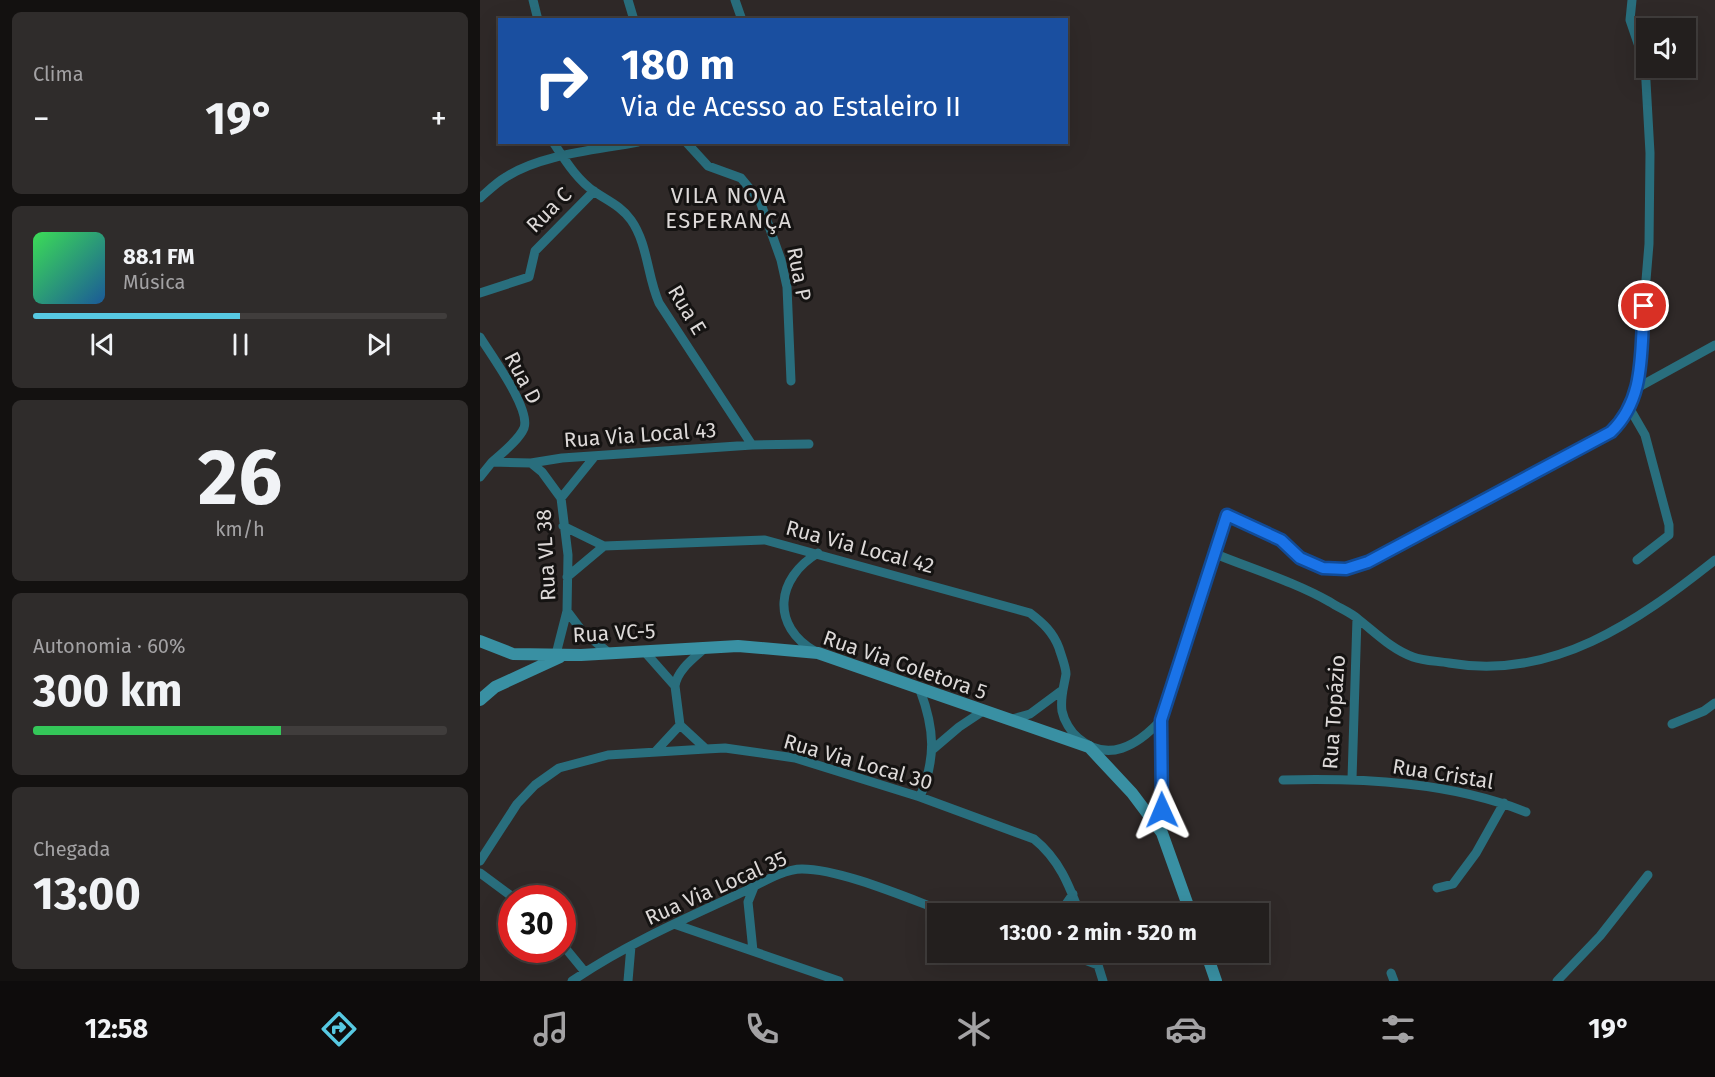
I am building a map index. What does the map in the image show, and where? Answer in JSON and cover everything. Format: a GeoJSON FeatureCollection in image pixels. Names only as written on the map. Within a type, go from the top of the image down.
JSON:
{"type":"FeatureCollection","features":[{"type":"Feature","properties":{"kind":"street"},"geometry":{"type":"LineString","coordinates":[[533,0],[538,18]]}},
{"type":"Feature","properties":{"kind":"street"},"geometry":{"type":"LineString","coordinates":[[628,0],[633,18]]}},
{"type":"Feature","properties":{"kind":"street"},"geometry":{"type":"LineString","coordinates":[[735,0],[741,18]]}},
{"type":"Feature","properties":{"kind":"street"},"geometry":{"type":"LineString","coordinates":[[1162,833],[1161,720],[1227,515],[1281,540],[1300,558],[1323,568],[1346,569],[1368,562],[1584,448],[1611,432],[1630,409],[1637,388],[1649,244],[1650,153],[1645,64],[1630,20],[1632,0]]}},
{"type":"Feature","properties":{"kind":"street","name":"Rua E"},"geometry":{"type":"LineString","coordinates":[[554,144],[563,158],[594,191],[616,203],[640,233],[650,283],[659,303],[752,445]]}},
{"type":"Feature","properties":{"kind":"street"},"geometry":{"type":"LineString","coordinates":[[480,198],[507,176],[589,150],[626,144]]}},
{"type":"Feature","properties":{"kind":"street","name":"Rua P"},"geometry":{"type":"LineString","coordinates":[[688,144],[708,166],[741,178],[760,201],[781,260],[787,287],[791,381]]}},
{"type":"Feature","properties":{"kind":"street","name":"Rua C"},"geometry":{"type":"LineString","coordinates":[[480,293],[529,277],[535,251],[594,191]]}},
{"type":"Feature","properties":{"kind":"street","name":"Rua D"},"geometry":{"type":"LineString","coordinates":[[480,337],[512,389],[525,418],[523,429],[492,462]]}},
{"type":"Feature","properties":{"kind":"street"},"geometry":{"type":"LineString","coordinates":[[1637,388],[1715,345]]}},
{"type":"Feature","properties":{"kind":"street"},"geometry":{"type":"LineString","coordinates":[[1630,409],[1645,435],[1669,525],[1669,535],[1637,560]]}},
{"type":"Feature","properties":{"kind":"street","name":"Rua Via Local 43"},"geometry":{"type":"LineString","coordinates":[[492,462],[531,463],[752,445],[809,444]]}},
{"type":"Feature","properties":{"kind":"street"},"geometry":{"type":"LineString","coordinates":[[531,463],[542,472],[561,498],[595,456]]}},
{"type":"Feature","properties":{"kind":"street"},"geometry":{"type":"LineString","coordinates":[[480,477],[492,462]]}},
{"type":"Feature","properties":{"kind":"street","name":"Rua VL 38"},"geometry":{"type":"LineString","coordinates":[[558,657],[567,611],[568,555],[561,498]]}},
{"type":"Feature","properties":{"kind":"street","name":"Rua Via Local 42"},"geometry":{"type":"LineString","coordinates":[[563,526],[604,546],[765,540],[1030,613],[1047,626],[1058,645],[1066,673],[1061,691]]}},
{"type":"Feature","properties":{"kind":"street"},"geometry":{"type":"LineString","coordinates":[[567,578],[604,546]]}},
{"type":"Feature","properties":{"kind":"street"},"geometry":{"type":"LineString","coordinates":[[818,553],[802,562],[790,577],[784,594],[784,613],[796,637],[818,653]]}},
{"type":"Feature","properties":{"kind":"street"},"geometry":{"type":"LineString","coordinates":[[1213,553],[1327,600],[1357,618],[1383,641],[1414,657],[1466,666],[1500,668],[1517,666],[1566,653],[1607,635],[1658,602],[1715,560]]}},
{"type":"Feature","properties":{"kind":"street"},"geometry":{"type":"LineString","coordinates":[[567,611],[582,631],[610,654]]}},
{"type":"Feature","properties":{"kind":"street","name":"Rua Topázio"},"geometry":{"type":"LineString","coordinates":[[1283,780],[1352,779],[1357,618]]}},
{"type":"Feature","properties":{"kind":"street","name":"Rua VC-5"},"geometry":{"type":"LineString","coordinates":[[480,641],[513,654],[558,657],[668,650]]}},
{"type":"Feature","properties":{"kind":"street","name":"Rua Via Coletora 5"},"geometry":{"type":"LineString","coordinates":[[668,650],[738,646],[818,653],[920,690],[1089,747],[1111,752],[1133,744],[1150,732],[1161,720]]}},
{"type":"Feature","properties":{"kind":"street"},"geometry":{"type":"LineString","coordinates":[[675,686],[686,665],[705,648]]}},
{"type":"Feature","properties":{"kind":"street"},"geometry":{"type":"LineString","coordinates":[[644,651],[675,686],[680,724],[706,749]]}},
{"type":"Feature","properties":{"kind":"street"},"geometry":{"type":"LineString","coordinates":[[513,654],[524,666],[519,676]]}},
{"type":"Feature","properties":{"kind":"street","name":"Rua VC-5"},"geometry":{"type":"LineString","coordinates":[[480,700],[495,687],[558,657]]}},
{"type":"Feature","properties":{"kind":"street"},"geometry":{"type":"LineString","coordinates":[[920,690],[930,717],[932,750],[927,780],[920,797]]}},
{"type":"Feature","properties":{"kind":"street"},"geometry":{"type":"LineString","coordinates":[[1009,720],[1030,714],[1048,703],[1061,691]]}},
{"type":"Feature","properties":{"kind":"street"},"geometry":{"type":"LineString","coordinates":[[1061,691],[1062,713],[1072,733],[1089,747]]}},
{"type":"Feature","properties":{"kind":"street"},"geometry":{"type":"LineString","coordinates":[[1672,724],[1704,711],[1715,703]]}},
{"type":"Feature","properties":{"kind":"street"},"geometry":{"type":"LineString","coordinates":[[932,750],[959,727],[984,711]]}},
{"type":"Feature","properties":{"kind":"street"},"geometry":{"type":"LineString","coordinates":[[655,752],[680,724]]}},
{"type":"Feature","properties":{"kind":"street","name":"Rua Via Coletora 5"},"geometry":{"type":"LineString","coordinates":[[1089,747],[1132,794],[1162,833],[1187,903]]}},
{"type":"Feature","properties":{"kind":"street","name":"Rua Via Local 30"},"geometry":{"type":"LineString","coordinates":[[480,861],[517,804],[546,775],[559,768],[608,754],[725,748],[795,758],[920,797],[1035,840],[1047,849],[1059,865],[1076,903]]}},
{"type":"Feature","properties":{"kind":"street","name":"Rua Cristal"},"geometry":{"type":"LineString","coordinates":[[1352,779],[1464,793],[1504,803],[1526,812]]}},
{"type":"Feature","properties":{"kind":"street"},"geometry":{"type":"LineString","coordinates":[[1437,888],[1453,885],[1476,853],[1504,803]]}},
{"type":"Feature","properties":{"kind":"street","name":"Rua Via Local 35"},"geometry":{"type":"LineString","coordinates":[[572,981],[674,924],[754,887],[800,869],[829,872],[927,906]]}},
{"type":"Feature","properties":{"kind":"street"},"geometry":{"type":"LineString","coordinates":[[480,873],[498,886]]}},
{"type":"Feature","properties":{"kind":"street"},"geometry":{"type":"LineString","coordinates":[[1557,981],[1600,936],[1648,875]]}},
{"type":"Feature","properties":{"kind":"street"},"geometry":{"type":"LineString","coordinates":[[753,951],[748,902],[754,887]]}},
{"type":"Feature","properties":{"kind":"street"},"geometry":{"type":"LineString","coordinates":[[1067,903],[1073,894]]}},
{"type":"Feature","properties":{"kind":"street"},"geometry":{"type":"LineString","coordinates":[[674,924],[839,981]]}},
{"type":"Feature","properties":{"kind":"street"},"geometry":{"type":"LineString","coordinates":[[628,981],[631,946]]}},
{"type":"Feature","properties":{"kind":"street"},"geometry":{"type":"LineString","coordinates":[[576,961],[585,972]]}},
{"type":"Feature","properties":{"kind":"street"},"geometry":{"type":"LineString","coordinates":[[1093,963],[1098,965],[1103,981]]}},
{"type":"Feature","properties":{"kind":"street"},"geometry":{"type":"LineString","coordinates":[[1210,963],[1216,981]]}},
{"type":"Feature","properties":{"kind":"district","name":"VILA NOVA ESPERANÇA"},"geometry":{"type":"Point","coordinates":[729,208]}},
{"type":"Feature","properties":{"kind":"route"},"geometry":{"type":"LineString","coordinates":[[1162,810],[1161,720],[1227,515],[1281,540],[1300,558],[1323,568],[1346,569],[1368,562],[1584,448],[1611,432],[1622,422],[1635,400],[1644,306]]}}]}
